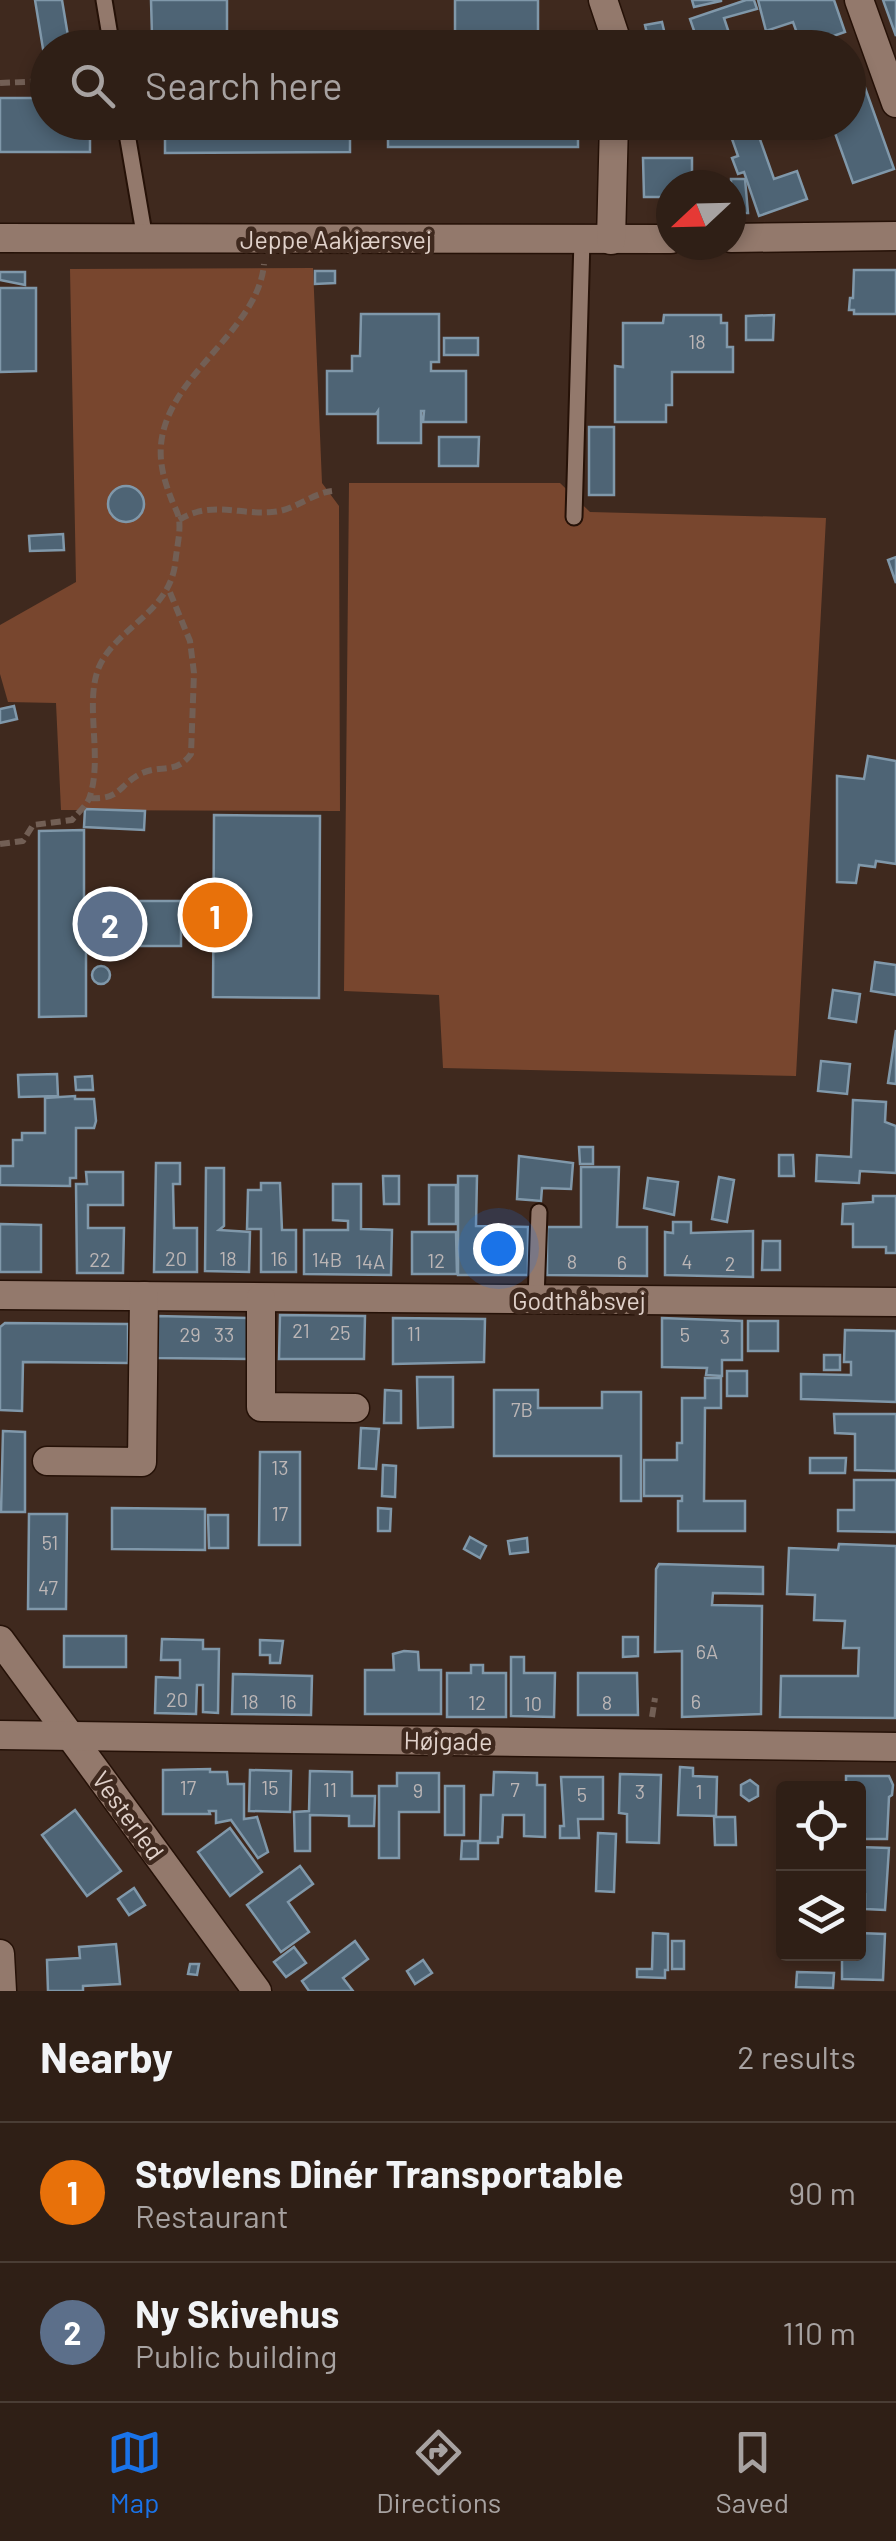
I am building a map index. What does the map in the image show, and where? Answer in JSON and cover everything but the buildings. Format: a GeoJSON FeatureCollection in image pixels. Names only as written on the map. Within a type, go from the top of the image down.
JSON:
{"type":"FeatureCollection","features":[{"type":"Feature","properties":{"kind":"street"},"geometry":{"type":"LineString","coordinates":[[603,0],[613,30]]}},
{"type":"Feature","properties":{"kind":"street"},"geometry":{"type":"LineString","coordinates":[[859,0],[896,103]]}},
{"type":"Feature","properties":{"kind":"street"},"geometry":{"type":"LineString","coordinates":[[611,240],[614,140]]}},
{"type":"Feature","properties":{"kind":"street"},"geometry":{"type":"LineString","coordinates":[[746,238],[896,236]]}},
{"type":"Feature","properties":{"kind":"street","name":"Jeppe Aakjærsvej"},"geometry":{"type":"LineString","coordinates":[[0,238],[656,239]]}},
{"type":"Feature","properties":{"kind":"street","name":"Godthåbsvej"},"geometry":{"type":"LineString","coordinates":[[0,1296],[896,1302]]}},
{"type":"Feature","properties":{"kind":"street"},"geometry":{"type":"LineString","coordinates":[[47,1461],[142,1462],[144,1296]]}},
{"type":"Feature","properties":{"kind":"street"},"geometry":{"type":"LineString","coordinates":[[262,1298],[260,1407],[355,1408]]}},
{"type":"Feature","properties":{"kind":"street","name":"Vesterled"},"geometry":{"type":"LineString","coordinates":[[0,1640],[257,1991]]}},
{"type":"Feature","properties":{"kind":"street","name":"Højgade"},"geometry":{"type":"LineString","coordinates":[[0,1736],[896,1747]]}},
{"type":"Feature","properties":{"kind":"street"},"geometry":{"type":"LineString","coordinates":[[0,1954],[2,1991]]}},
{"type":"Feature","properties":{"kind":"lane"},"geometry":{"type":"LineString","coordinates":[[104,0],[109,30]]}},
{"type":"Feature","properties":{"kind":"lane"},"geometry":{"type":"LineString","coordinates":[[128,140],[145,238]]}},
{"type":"Feature","properties":{"kind":"lane"},"geometry":{"type":"LineString","coordinates":[[574,517],[582,240]]}},
{"type":"Feature","properties":{"kind":"lane"},"geometry":{"type":"LineString","coordinates":[[536,1300],[539,1212]]}},
{"type":"Feature","properties":{"kind":"path"},"geometry":{"type":"LineString","coordinates":[[0,83],[30,82]]}},
{"type":"Feature","properties":{"kind":"path"},"geometry":{"type":"LineString","coordinates":[[90,798],[115,796],[136,776],[171,770],[184,764],[191,754],[194,673],[190,641],[169,590],[179,520],[161,471],[159,446],[168,416],[190,380],[254,299],[263,280],[267,239]]}},
{"type":"Feature","properties":{"kind":"path"},"geometry":{"type":"LineString","coordinates":[[179,520],[211,508],[270,513],[287,510],[314,494],[332,492]]}},
{"type":"Feature","properties":{"kind":"path"},"geometry":{"type":"LineString","coordinates":[[0,844],[23,841],[33,825],[72,820],[90,798],[97,738],[94,682],[101,662],[169,590]]}},
{"type":"Feature","properties":{"kind":"shaded area"},"geometry":{"type":"Polygon","coordinates":[[[313,268],[322,483],[339,506],[340,811],[61,810],[56,703],[8,702],[0,674],[0,625],[76,582],[70,269],[313,268]]]}},
{"type":"Feature","properties":{"kind":"shaded area"},"geometry":{"type":"Polygon","coordinates":[[[349,483],[560,483],[590,512],[826,518],[796,1076],[443,1068],[439,995],[344,991],[349,483]]]}},
{"type":"Feature","properties":{"kind":"place","name":"Støvlens Dinér Transportable"},"geometry":{"type":"Point","coordinates":[215,915]}},
{"type":"Feature","properties":{"kind":"place","name":"Ny Skivehus"},"geometry":{"type":"Point","coordinates":[110,924]}}]}
